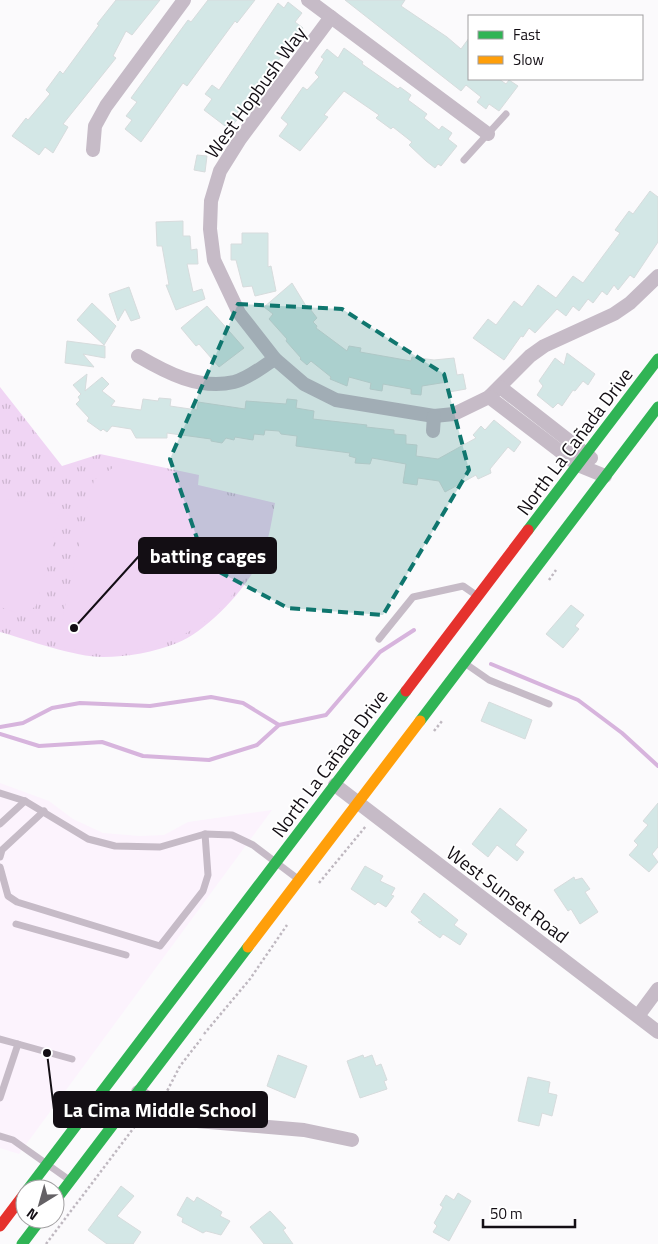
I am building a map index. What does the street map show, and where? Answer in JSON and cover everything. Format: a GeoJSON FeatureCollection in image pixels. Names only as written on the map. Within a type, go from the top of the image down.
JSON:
{"type":"FeatureCollection","features":[{"type":"Feature","properties":{"kind":"main road","name":"North La Cañada Drive"},"geometry":{"type":"LineString","coordinates":[[36,1179],[658,359]]}},
{"type":"Feature","properties":{"kind":"main road"},"geometry":{"type":"LineString","coordinates":[[65,1188],[658,407]]}},
{"type":"Feature","properties":{"kind":"main road"},"geometry":{"type":"LineString","coordinates":[[0,1226],[15,1206]]}},
{"type":"Feature","properties":{"kind":"main road"},"geometry":{"type":"LineString","coordinates":[[22,1244],[33,1229]]}},
{"type":"Feature","properties":{"kind":"street"},"geometry":{"type":"LineString","coordinates":[[93,150],[95,126],[106,106],[184,0]]}},
{"type":"Feature","properties":{"kind":"street"},"geometry":{"type":"LineString","coordinates":[[308,0],[488,134]]}},
{"type":"Feature","properties":{"kind":"street","name":"West Hopbush Way"},"geometry":{"type":"LineString","coordinates":[[332,17],[240,139],[220,171],[211,201],[210,229],[214,260],[239,313],[275,360],[304,384],[336,400],[434,416],[454,414],[489,397],[537,351],[614,314],[635,298],[658,276]]}},
{"type":"Feature","properties":{"kind":"street"},"geometry":{"type":"LineString","coordinates":[[138,356],[170,375],[208,384],[235,382],[275,360]]}},
{"type":"Feature","properties":{"kind":"street"},"geometry":{"type":"LineString","coordinates":[[500,386],[587,453],[605,476]]}},
{"type":"Feature","properties":{"kind":"street"},"geometry":{"type":"LineString","coordinates":[[489,397],[578,465],[605,476]]}},
{"type":"Feature","properties":{"kind":"street"},"geometry":{"type":"LineString","coordinates":[[433,431],[434,416]]}},
{"type":"Feature","properties":{"kind":"street","name":"West Sunset Road"},"geometry":{"type":"LineString","coordinates":[[335,785],[658,1032]]}},
{"type":"Feature","properties":{"kind":"street"},"geometry":{"type":"LineString","coordinates":[[638,1016],[658,989]]}},
{"type":"Feature","properties":{"kind":"street"},"geometry":{"type":"LineString","coordinates":[[138,1092],[181,1117],[197,1121],[304,1130],[352,1140]]}},
{"type":"Feature","properties":{"kind":"lane"},"geometry":{"type":"LineString","coordinates":[[464,160],[506,114]]}},
{"type":"Feature","properties":{"kind":"lane"},"geometry":{"type":"LineString","coordinates":[[379,639],[413,597],[463,586],[478,597]]}},
{"type":"Feature","properties":{"kind":"lane"},"geometry":{"type":"LineString","coordinates":[[464,663],[489,680],[549,704]]}},
{"type":"Feature","properties":{"kind":"lane"},"geometry":{"type":"LineString","coordinates":[[0,793],[25,801],[88,839],[115,846],[160,847],[205,834],[232,835],[253,845],[298,879]]}},
{"type":"Feature","properties":{"kind":"lane"},"geometry":{"type":"LineString","coordinates":[[0,824],[25,801]]}},
{"type":"Feature","properties":{"kind":"lane"},"geometry":{"type":"LineString","coordinates":[[0,857],[2,850],[44,811]]}},
{"type":"Feature","properties":{"kind":"lane"},"geometry":{"type":"LineString","coordinates":[[0,868],[8,896],[17,902],[160,946],[203,891],[208,875],[205,834]]}},
{"type":"Feature","properties":{"kind":"lane"},"geometry":{"type":"LineString","coordinates":[[16,924],[126,955]]}},
{"type":"Feature","properties":{"kind":"lane"},"geometry":{"type":"LineString","coordinates":[[0,1039],[72,1059]]}},
{"type":"Feature","properties":{"kind":"lane"},"geometry":{"type":"LineString","coordinates":[[0,1098],[18,1044]]}},
{"type":"Feature","properties":{"kind":"lane"},"geometry":{"type":"LineString","coordinates":[[0,1136],[13,1140],[70,1181]]}},
{"type":"Feature","properties":{"kind":"path"},"geometry":{"type":"LineString","coordinates":[[316,887],[375,816]]}},
{"type":"Feature","properties":{"kind":"path"},"geometry":{"type":"LineString","coordinates":[[46,1244],[139,1121],[150,1114],[158,1104],[180,1066],[250,979],[287,924]]}},
{"type":"Feature","properties":{"kind":"highlighted area"},"geometry":{"type":"Polygon","coordinates":[[[238,304],[342,309],[444,374],[469,470],[383,615],[288,608],[206,565],[170,459],[238,304]]]}},
{"type":"Feature","properties":{"kind":"shaded area"},"geometry":{"type":"Polygon","coordinates":[[[0,783],[49,801],[73,819],[103,833],[140,836],[164,835],[188,822],[272,810],[19,1154],[0,1148],[0,783]]]}},
{"type":"Feature","properties":{"kind":"green space"},"geometry":{"type":"Polygon","coordinates":[[[0,387],[62,466],[100,454],[199,475],[198,485],[275,503],[265,548],[259,561],[241,589],[216,616],[190,637],[177,643],[150,651],[122,656],[103,657],[79,654],[51,648],[0,632],[0,387]]]}},
{"type":"Feature","properties":{"kind":"green space"},"geometry":{"type":"Polygon","coordinates":[[[122,462],[197,476],[195,487],[271,506],[263,538],[251,567],[234,593],[214,614],[189,631],[162,644],[131,651],[93,652],[56,646],[94,480],[122,462]]]}},
{"type":"Feature","properties":{"kind":"green space"},"geometry":{"type":"Polygon","coordinates":[[[0,499],[61,504],[49,560],[36,606],[23,615],[0,607],[0,499]]]}},
{"type":"Feature","properties":{"kind":"building"},"geometry":{"type":"Polygon","coordinates":[[[116,0],[160,0],[132,35],[126,31],[113,56],[116,58],[63,124],[68,127],[53,153],[45,147],[39,155],[12,136],[26,118],[28,120],[50,94],[46,90],[60,71],[63,74],[116,0]]]}},
{"type":"Feature","properties":{"kind":"building"},"geometry":{"type":"Polygon","coordinates":[[[208,0],[255,0],[237,23],[235,21],[187,86],[183,83],[141,142],[125,129],[132,120],[126,116],[137,102],[131,98],[188,20],[191,22],[208,0]]]}},
{"type":"Feature","properties":{"kind":"building"},"geometry":{"type":"Polygon","coordinates":[[[345,0],[405,0],[401,6],[447,37],[461,49],[468,39],[468,80],[500,80],[506,84],[509,80],[518,86],[499,111],[489,104],[486,109],[477,102],[481,97],[466,85],[461,91],[345,0]]]}},
{"type":"Feature","properties":{"kind":"building"},"geometry":{"type":"Polygon","coordinates":[[[288,2],[302,13],[295,22],[303,28],[261,83],[259,81],[234,118],[237,120],[229,129],[204,110],[212,99],[205,94],[212,85],[219,90],[278,3],[284,8],[288,2]]]}},
{"type":"Feature","properties":{"kind":"building"},"geometry":{"type":"Polygon","coordinates":[[[344,48],[363,62],[362,64],[398,89],[400,87],[411,95],[408,100],[427,114],[424,118],[439,130],[442,126],[452,133],[448,139],[457,146],[441,166],[438,164],[435,168],[409,145],[412,142],[393,127],[391,129],[376,118],[379,115],[344,91],[324,115],[328,117],[300,151],[279,136],[288,124],[281,118],[303,87],[307,90],[319,77],[315,73],[324,59],[321,57],[327,49],[338,58],[344,48]]]}},
{"type":"Feature","properties":{"kind":"building"},"geometry":{"type":"Polygon","coordinates":[[[197,155],[207,156],[205,172],[194,170],[197,155]]]}},
{"type":"Feature","properties":{"kind":"building"},"geometry":{"type":"Polygon","coordinates":[[[650,191],[658,197],[658,242],[634,278],[630,275],[618,290],[614,285],[607,295],[602,291],[593,303],[588,299],[579,311],[573,306],[566,316],[557,309],[535,333],[529,328],[504,360],[473,338],[488,319],[496,325],[514,301],[522,307],[538,285],[556,298],[573,276],[583,283],[620,233],[615,230],[629,211],[633,214],[650,191]]]}},
{"type":"Feature","properties":{"kind":"building"},"geometry":{"type":"Polygon","coordinates":[[[183,221],[183,236],[190,236],[191,250],[197,249],[198,264],[187,264],[193,292],[202,289],[205,299],[176,310],[166,285],[169,285],[162,246],[157,246],[156,222],[183,221]]]}},
{"type":"Feature","properties":{"kind":"building"},"geometry":{"type":"Polygon","coordinates":[[[242,233],[268,233],[268,267],[271,266],[276,291],[255,296],[252,286],[243,287],[236,260],[231,260],[231,244],[242,244],[242,233]]]}},
{"type":"Feature","properties":{"kind":"building"},"geometry":{"type":"Polygon","coordinates":[[[292,283],[306,306],[317,318],[313,322],[317,326],[316,328],[347,351],[349,346],[361,348],[360,352],[411,361],[412,357],[434,360],[454,358],[457,375],[463,374],[466,389],[449,392],[447,382],[422,386],[421,395],[411,394],[411,389],[383,384],[382,391],[370,389],[371,383],[349,377],[347,386],[330,379],[331,377],[311,361],[307,365],[300,359],[286,341],[287,339],[269,319],[273,314],[264,307],[292,283]]]}},
{"type":"Feature","properties":{"kind":"building"},"geometry":{"type":"Polygon","coordinates":[[[129,287],[140,318],[131,321],[125,309],[118,321],[109,294],[129,287]]]}},
{"type":"Feature","properties":{"kind":"building"},"geometry":{"type":"Polygon","coordinates":[[[92,303],[116,326],[104,345],[77,320],[92,303]]]}},
{"type":"Feature","properties":{"kind":"building"},"geometry":{"type":"Polygon","coordinates":[[[207,306],[244,348],[219,367],[199,344],[196,346],[181,328],[207,306]]]}},
{"type":"Feature","properties":{"kind":"building"},"geometry":{"type":"Polygon","coordinates":[[[67,341],[105,346],[105,358],[83,354],[94,367],[65,363],[67,341]]]}},
{"type":"Feature","properties":{"kind":"building"},"geometry":{"type":"Polygon","coordinates":[[[567,353],[595,374],[588,385],[583,381],[575,391],[573,390],[562,406],[558,403],[553,408],[537,395],[543,386],[539,381],[555,358],[564,365],[567,353]]]}},
{"type":"Feature","properties":{"kind":"building"},"geometry":{"type":"Polygon","coordinates":[[[87,374],[85,391],[102,377],[109,384],[102,391],[115,401],[111,406],[141,410],[143,399],[158,401],[159,398],[171,399],[170,406],[197,410],[198,402],[245,409],[246,401],[286,404],[287,399],[297,400],[296,408],[314,411],[313,419],[367,425],[366,427],[394,430],[394,434],[406,435],[406,444],[417,445],[416,456],[438,459],[476,438],[473,435],[481,426],[485,430],[494,420],[521,442],[514,452],[508,447],[490,469],[491,473],[478,479],[476,475],[445,492],[439,481],[418,478],[417,485],[403,483],[406,464],[372,458],[370,464],[355,463],[356,458],[349,456],[350,453],[296,446],[297,436],[281,434],[279,431],[265,430],[264,435],[254,434],[253,440],[235,437],[234,440],[226,438],[222,443],[211,441],[211,439],[167,433],[167,438],[136,438],[131,429],[112,426],[107,432],[103,429],[101,431],[87,421],[89,418],[76,404],[80,400],[78,397],[81,394],[73,385],[87,374]]]}},
{"type":"Feature","properties":{"kind":"building"},"geometry":{"type":"Polygon","coordinates":[[[571,605],[584,615],[575,626],[579,629],[563,648],[546,634],[571,605]]]}},
{"type":"Feature","properties":{"kind":"building"},"geometry":{"type":"Polygon","coordinates":[[[489,702],[532,720],[525,739],[481,721],[489,702]]]}},
{"type":"Feature","properties":{"kind":"building"},"geometry":{"type":"Polygon","coordinates":[[[658,803],[658,847],[652,854],[658,862],[649,872],[629,855],[638,845],[634,841],[648,825],[643,821],[658,803]]]}},
{"type":"Feature","properties":{"kind":"building"},"geometry":{"type":"Polygon","coordinates":[[[500,808],[527,830],[515,845],[524,852],[517,861],[497,845],[488,857],[472,844],[500,808]]]}},
{"type":"Feature","properties":{"kind":"building"},"geometry":{"type":"Polygon","coordinates":[[[365,866],[383,876],[380,881],[395,888],[391,895],[394,896],[386,907],[378,902],[375,905],[351,889],[365,866]]]}},
{"type":"Feature","properties":{"kind":"building"},"geometry":{"type":"Polygon","coordinates":[[[574,877],[575,880],[582,878],[590,889],[585,892],[598,912],[580,924],[571,909],[568,911],[554,890],[574,877]]]}},
{"type":"Feature","properties":{"kind":"building"},"geometry":{"type":"Polygon","coordinates":[[[424,893],[458,920],[454,925],[467,934],[460,945],[443,934],[440,938],[418,922],[422,921],[411,912],[424,893]]]}},
{"type":"Feature","properties":{"kind":"building"},"geometry":{"type":"Polygon","coordinates":[[[278,1055],[307,1066],[295,1098],[267,1086],[278,1055]]]}},
{"type":"Feature","properties":{"kind":"building"},"geometry":{"type":"Polygon","coordinates":[[[363,1055],[364,1058],[372,1055],[376,1066],[381,1064],[387,1080],[384,1081],[387,1089],[360,1098],[347,1061],[363,1055]]]}},
{"type":"Feature","properties":{"kind":"building"},"geometry":{"type":"Polygon","coordinates":[[[528,1077],[550,1082],[548,1093],[557,1095],[552,1116],[542,1113],[539,1126],[518,1121],[528,1077]]]}},
{"type":"Feature","properties":{"kind":"building"},"geometry":{"type":"Polygon","coordinates":[[[121,1186],[134,1196],[117,1216],[141,1232],[133,1244],[107,1244],[88,1230],[121,1186]]]}},
{"type":"Feature","properties":{"kind":"building"},"geometry":{"type":"Polygon","coordinates":[[[458,1193],[471,1201],[449,1241],[433,1232],[437,1226],[434,1223],[443,1207],[440,1205],[446,1195],[454,1200],[458,1193]]]}},
{"type":"Feature","properties":{"kind":"building"},"geometry":{"type":"Polygon","coordinates":[[[187,1197],[194,1202],[197,1197],[222,1212],[220,1216],[230,1221],[221,1235],[206,1231],[203,1233],[182,1222],[183,1218],[177,1215],[187,1197]]]}},
{"type":"Feature","properties":{"kind":"building"},"geometry":{"type":"Polygon","coordinates":[[[270,1211],[286,1228],[283,1230],[293,1244],[264,1244],[250,1227],[270,1211]]]}},
{"type":"Feature","properties":{"kind":"waterway"},"geometry":{"type":"LineString","coordinates":[[0,734],[39,746],[102,742],[143,756],[209,760],[257,745],[279,725],[326,715],[380,652],[414,630]]}},
{"type":"Feature","properties":{"kind":"waterway"},"geometry":{"type":"LineString","coordinates":[[491,664],[578,700],[622,733],[658,766]]}},
{"type":"Feature","properties":{"kind":"waterway"},"geometry":{"type":"LineString","coordinates":[[0,727],[23,723],[52,708],[80,703],[150,706],[211,697],[243,703],[279,725]]}},
{"type":"Feature","properties":{"kind":"traffic: fast"},"geometry":{"type":"LineString","coordinates":[[528,530],[658,359]]}},
{"type":"Feature","properties":{"kind":"traffic: fast"},"geometry":{"type":"LineString","coordinates":[[420,721],[658,407]]}},
{"type":"Feature","properties":{"kind":"traffic: fast"},"geometry":{"type":"LineString","coordinates":[[36,1179],[406,691]]}},
{"type":"Feature","properties":{"kind":"traffic: fast"},"geometry":{"type":"LineString","coordinates":[[65,1188],[248,947]]}},
{"type":"Feature","properties":{"kind":"traffic: fast"},"geometry":{"type":"LineString","coordinates":[[22,1244],[33,1229]]}},
{"type":"Feature","properties":{"kind":"traffic: slow"},"geometry":{"type":"LineString","coordinates":[[248,947],[420,721]]}},
{"type":"Feature","properties":{"kind":"traffic: jam"},"geometry":{"type":"LineString","coordinates":[[406,691],[528,530]]}},
{"type":"Feature","properties":{"kind":"traffic: jam"},"geometry":{"type":"LineString","coordinates":[[0,1226],[15,1206]]}},
{"type":"Feature","properties":{"kind":"place","name":"batting cages"},"geometry":{"type":"Point","coordinates":[74,628]}},
{"type":"Feature","properties":{"kind":"place","name":"La Cima Middle School"},"geometry":{"type":"Point","coordinates":[47,1053]}}]}
